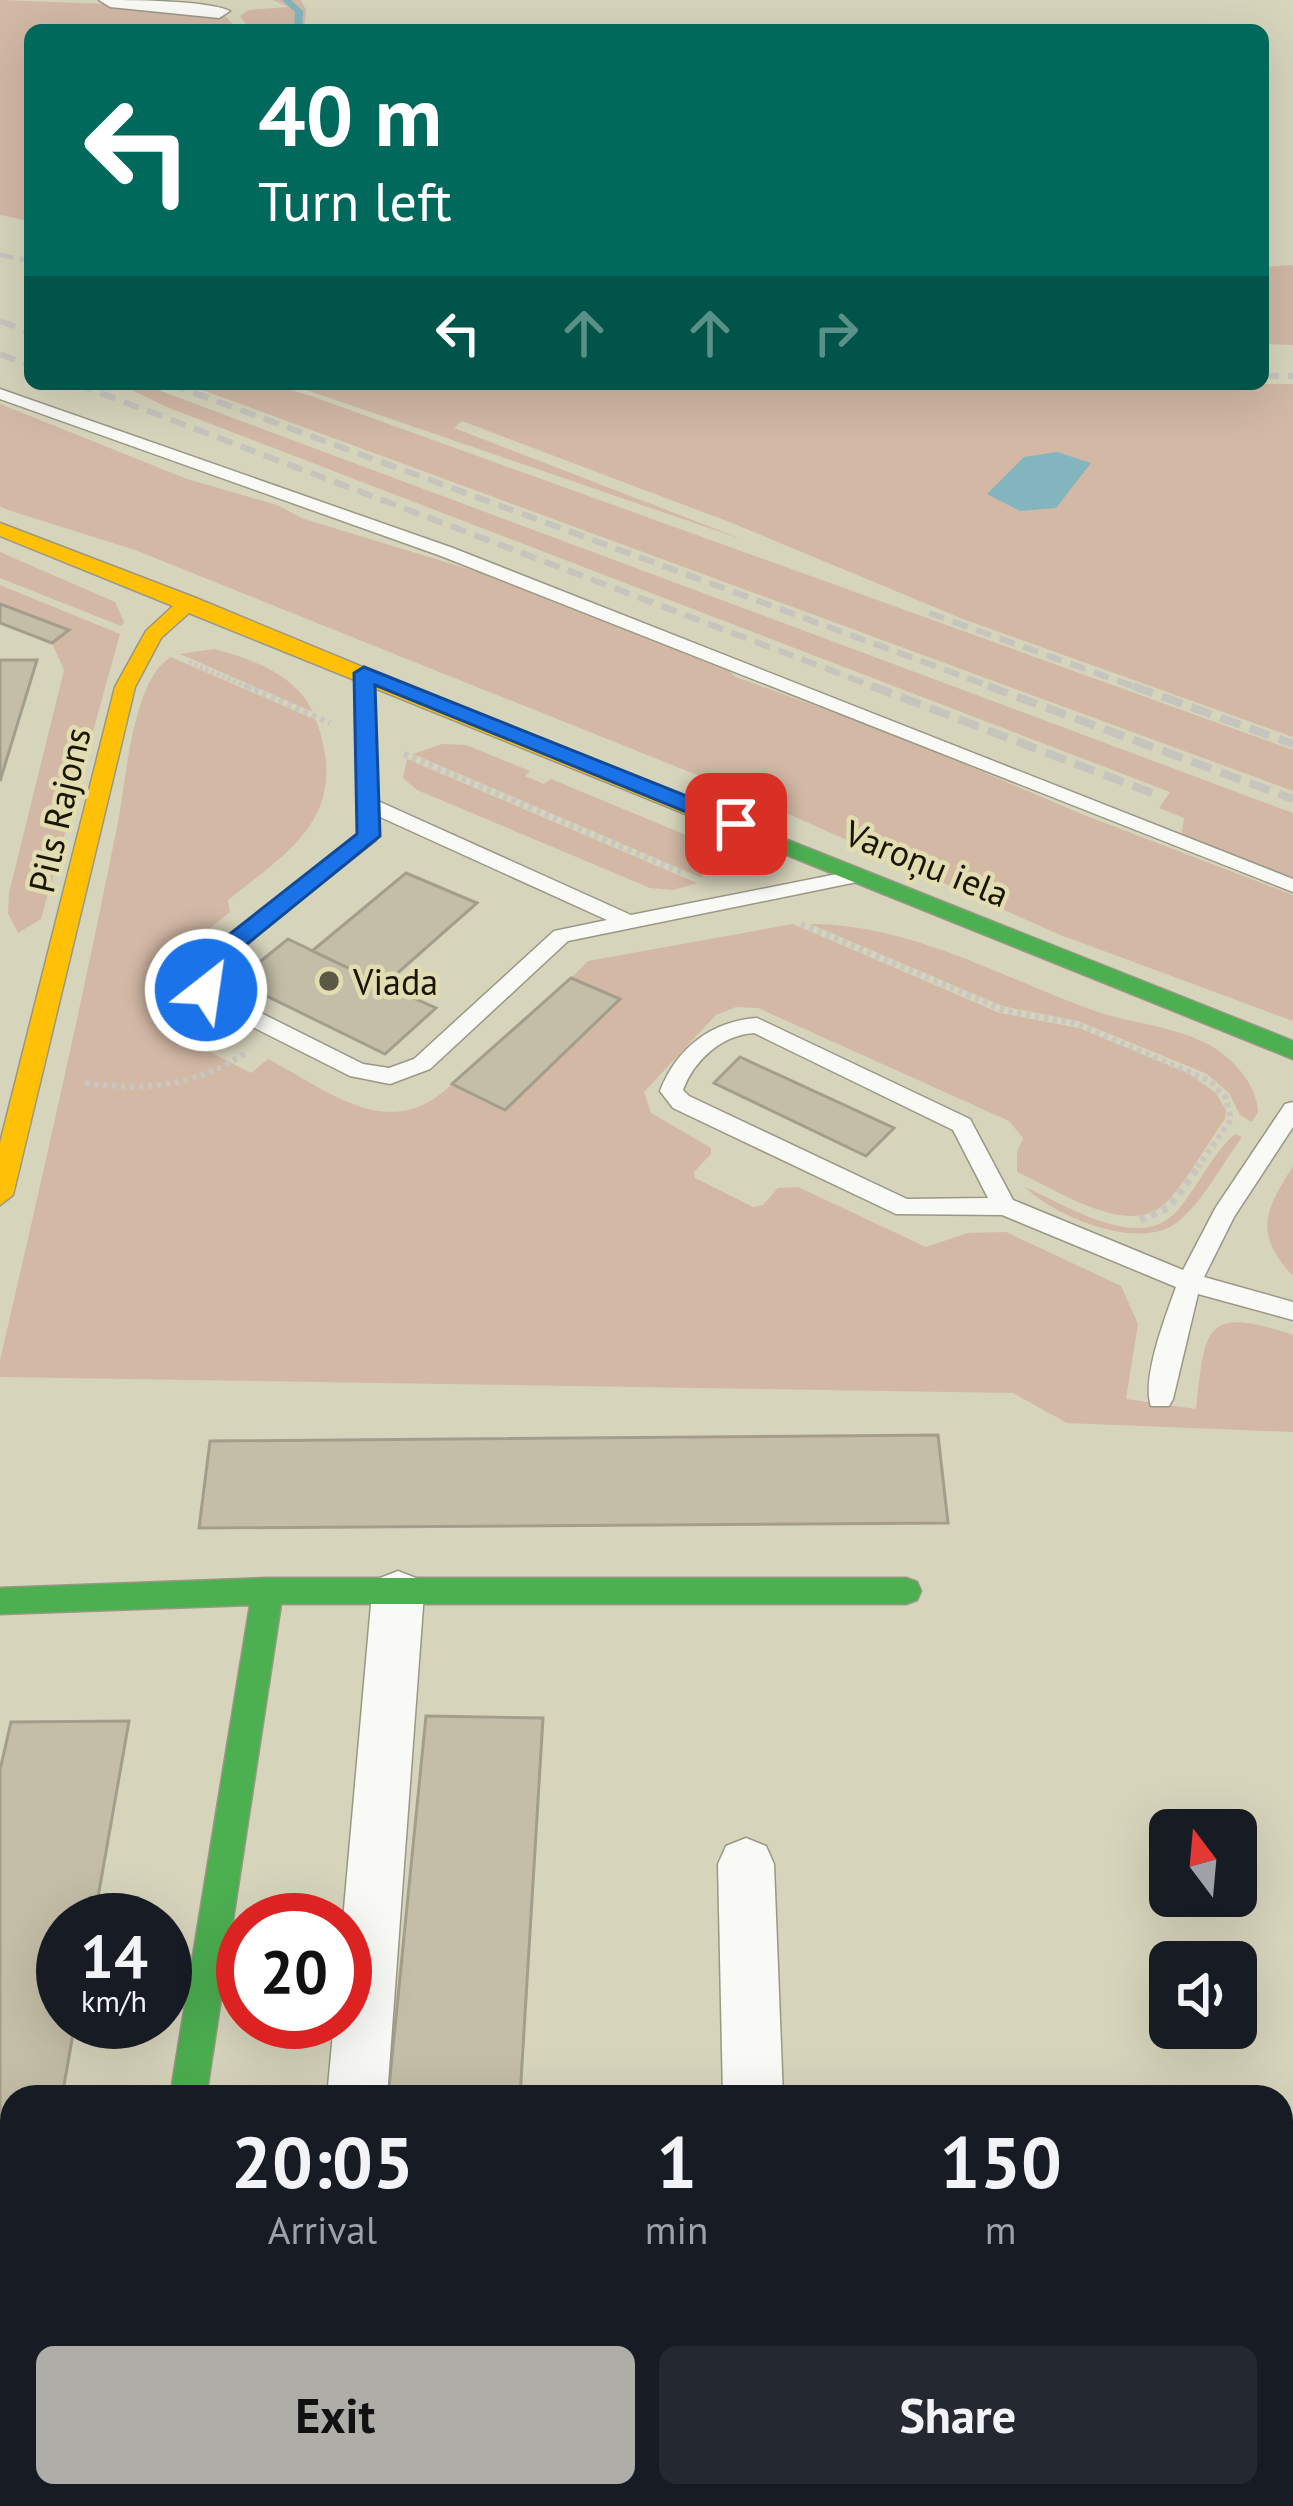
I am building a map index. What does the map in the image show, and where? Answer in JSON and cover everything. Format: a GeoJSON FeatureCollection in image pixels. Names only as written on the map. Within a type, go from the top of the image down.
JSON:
{"type":"FeatureCollection","features":[{"type":"Feature","properties":{"kind":"main road","name":"Varoņu iela"},"geometry":{"type":"LineString","coordinates":[[0,529],[1293,1051]]}},
{"type":"Feature","properties":{"kind":"main road","name":"Pils Rajons"},"geometry":{"type":"LineString","coordinates":[[0,1195],[124,687],[148,642],[189,602]]}},
{"type":"Feature","properties":{"kind":"main road"},"geometry":{"type":"LineString","coordinates":[[0,1601],[268,1591],[906,1591]]}},
{"type":"Feature","properties":{"kind":"main road"},"geometry":{"type":"LineString","coordinates":[[190,2085],[268,1591]]}},
{"type":"Feature","properties":{"kind":"street"},"geometry":{"type":"LineString","coordinates":[[110,0],[219,11]]}},
{"type":"Feature","properties":{"kind":"street"},"geometry":{"type":"LineString","coordinates":[[357,2085],[398,1593]]}},
{"type":"Feature","properties":{"kind":"street"},"geometry":{"type":"LineString","coordinates":[[746,1864],[753,2085]]}},
{"type":"Feature","properties":{"kind":"lane"},"geometry":{"type":"LineString","coordinates":[[0,394],[447,552],[1293,886]]}},
{"type":"Feature","properties":{"kind":"lane"},"geometry":{"type":"LineString","coordinates":[[364,673],[369,836],[205,971],[206,990],[215,999],[358,1071],[390,1076],[422,1064],[561,936],[860,875]]}},
{"type":"Feature","properties":{"kind":"lane"},"geometry":{"type":"LineString","coordinates":[[368,804],[629,922]]}},
{"type":"Feature","properties":{"kind":"lane"},"geometry":{"type":"LineString","coordinates":[[1004,1205],[962,1125],[757,1025],[722,1029],[674,1078],[671,1091],[681,1102],[904,1208],[1004,1205],[1186,1281],[1293,1311]]}},
{"type":"Feature","properties":{"kind":"lane"},"geometry":{"type":"LineString","coordinates":[[1160,1399],[1169,1335],[1186,1281],[1220,1218],[1293,1110]]}},
{"type":"Feature","properties":{"kind":"path"},"geometry":{"type":"LineString","coordinates":[[148,642],[1006,1011],[1074,1023],[1210,1081],[1233,1107],[1231,1120],[1169,1207],[1151,1219],[1132,1220]]}},
{"type":"Feature","properties":{"kind":"path"},"geometry":{"type":"LineString","coordinates":[[30,1076],[150,1092],[211,1075],[274,1028]]}},
{"type":"Feature","properties":{"kind":"shaded area"},"geometry":{"type":"Polygon","coordinates":[[[0,0],[187,7],[225,16],[233,24],[24,24],[24,220],[0,215],[0,0]]]}},
{"type":"Feature","properties":{"kind":"shaded area"},"geometry":{"type":"Polygon","coordinates":[[[273,0],[301,0],[305,24],[246,24],[240,16],[248,10],[288,7],[273,0]]]}},
{"type":"Feature","properties":{"kind":"shaded area"},"geometry":{"type":"Polygon","coordinates":[[[1293,265],[1293,345],[1269,344],[1269,267],[1293,265]]]}},
{"type":"Feature","properties":{"kind":"shaded area"},"geometry":{"type":"Polygon","coordinates":[[[1269,384],[1293,384],[1293,737],[963,619],[732,523],[462,421],[454,428],[747,541],[307,390],[1269,390],[1269,384]]]}},
{"type":"Feature","properties":{"kind":"shaded area"},"geometry":{"type":"Polygon","coordinates":[[[132,390],[158,390],[1293,813],[1293,880],[1181,838],[1184,818],[1159,808],[1170,792],[132,390]]]}},
{"type":"Feature","properties":{"kind":"shaded area"},"geometry":{"type":"Polygon","coordinates":[[[202,390],[292,390],[311,396],[1293,750],[1293,791],[202,390]]]}},
{"type":"Feature","properties":{"kind":"shaded area"},"geometry":{"type":"Polygon","coordinates":[[[0,404],[187,479],[508,581],[727,669],[736,677],[899,736],[1079,813],[1293,895],[1293,1021],[1058,934],[732,789],[135,550],[5,509],[0,506],[0,404]]]}},
{"type":"Feature","properties":{"kind":"shaded area"},"geometry":{"type":"Polygon","coordinates":[[[0,552],[115,602],[124,622],[121,626],[0,578],[0,552]]]}},
{"type":"Feature","properties":{"kind":"shaded area"},"geometry":{"type":"Polygon","coordinates":[[[0,585],[120,634],[41,919],[18,933],[8,913],[9,893],[64,670],[52,643],[68,630],[0,604],[0,585]]]}},
{"type":"Feature","properties":{"kind":"shaded area"},"geometry":{"type":"Polygon","coordinates":[[[214,649],[284,678],[313,712],[180,654],[214,649]]]}},
{"type":"Feature","properties":{"kind":"shaded area"},"geometry":{"type":"Polygon","coordinates":[[[171,657],[316,720],[325,753],[321,804],[310,825],[275,863],[228,900],[230,912],[175,957],[168,992],[191,1021],[224,1038],[210,1052],[251,1073],[268,1059],[338,1097],[383,1112],[429,1102],[452,1084],[505,1110],[619,999],[571,978],[588,961],[793,924],[1000,1013],[1079,1028],[1188,1073],[1216,1093],[1226,1110],[1225,1119],[1158,1209],[1125,1216],[1106,1212],[1017,1172],[1023,1138],[1009,1121],[758,1008],[736,1007],[716,1015],[644,1092],[651,1113],[711,1148],[694,1172],[695,1178],[753,1207],[763,1205],[778,1188],[798,1187],[926,1247],[968,1233],[1006,1232],[1121,1286],[1138,1324],[1126,1399],[1196,1409],[1202,1359],[1214,1330],[1242,1322],[1293,1335],[1293,1432],[1067,1423],[1013,1393],[0,1377],[134,730],[148,685],[171,657]]]}},
{"type":"Feature","properties":{"kind":"shaded area"},"geometry":{"type":"Polygon","coordinates":[[[442,744],[466,745],[530,771],[525,776],[544,784],[551,779],[698,840],[710,854],[702,878],[413,754],[442,744]]]}},
{"type":"Feature","properties":{"kind":"shaded area"},"geometry":{"type":"Polygon","coordinates":[[[407,759],[697,883],[674,890],[650,888],[417,790],[403,778],[407,759]]]}},
{"type":"Feature","properties":{"kind":"shaded area"},"geometry":{"type":"Polygon","coordinates":[[[810,924],[848,926],[921,943],[1098,1012],[1200,1040],[1237,1067],[1254,1092],[1258,1112],[1252,1122],[1240,1115],[1229,1093],[1207,1074],[1078,1021],[1002,1006],[810,924]]]}},
{"type":"Feature","properties":{"kind":"shaded area"},"geometry":{"type":"Polygon","coordinates":[[[1235,1134],[1242,1137],[1206,1191],[1164,1230],[1144,1233],[1100,1228],[1057,1210],[1025,1187],[1102,1222],[1143,1228],[1177,1211],[1235,1134]]]}},
{"type":"Feature","properties":{"kind":"shaded area"},"geometry":{"type":"Polygon","coordinates":[[[1293,1166],[1293,1276],[1272,1247],[1268,1222],[1293,1166]]]}},
{"type":"Feature","properties":{"kind":"water"},"geometry":{"type":"Polygon","coordinates":[[[1057,452],[1091,463],[1056,508],[1020,511],[987,494],[1024,457],[1057,452]]]}},
{"type":"Feature","properties":{"kind":"building"},"geometry":{"type":"Polygon","coordinates":[[[0,604],[69,630],[52,643],[0,623],[0,604]]]}},
{"type":"Feature","properties":{"kind":"building"},"geometry":{"type":"Polygon","coordinates":[[[0,660],[37,660],[0,781],[0,660]]]}},
{"type":"Feature","properties":{"kind":"building"},"geometry":{"type":"Polygon","coordinates":[[[406,873],[477,903],[384,985],[312,951],[406,873]]]}},
{"type":"Feature","properties":{"kind":"building"},"geometry":{"type":"Polygon","coordinates":[[[288,939],[436,1008],[385,1054],[236,981],[288,939]]]}},
{"type":"Feature","properties":{"kind":"building"},"geometry":{"type":"Polygon","coordinates":[[[571,978],[620,999],[505,1110],[452,1084],[571,978]]]}},
{"type":"Feature","properties":{"kind":"building"},"geometry":{"type":"Polygon","coordinates":[[[740,1057],[894,1128],[866,1156],[714,1083],[740,1057]]]}},
{"type":"Feature","properties":{"kind":"building"},"geometry":{"type":"Polygon","coordinates":[[[938,1435],[948,1523],[199,1528],[210,1441],[938,1435]]]}},
{"type":"Feature","properties":{"kind":"building"},"geometry":{"type":"Polygon","coordinates":[[[426,1716],[543,1718],[521,2085],[389,2085],[426,1716]]]}},
{"type":"Feature","properties":{"kind":"building"},"geometry":{"type":"Polygon","coordinates":[[[129,1721],[99,1893],[36,1893],[36,2049],[70,2049],[64,2085],[0,2085],[0,1770],[11,1722],[129,1721]]]}},
{"type":"Feature","properties":{"kind":"waterway"},"geometry":{"type":"LineString","coordinates":[[286,0],[299,11],[298,24]]}},
{"type":"Feature","properties":{"kind":"railway"},"geometry":{"type":"LineString","coordinates":[[0,255],[24,260]]}},
{"type":"Feature","properties":{"kind":"railway"},"geometry":{"type":"LineString","coordinates":[[0,321],[24,330]]}},
{"type":"Feature","properties":{"kind":"railway"},"geometry":{"type":"LineString","coordinates":[[0,354],[24,364]]}},
{"type":"Feature","properties":{"kind":"railway"},"geometry":{"type":"LineString","coordinates":[[1269,376],[1293,376]]}},
{"type":"Feature","properties":{"kind":"railway"},"geometry":{"type":"LineString","coordinates":[[93,390],[880,689]]}},
{"type":"Feature","properties":{"kind":"railway"},"geometry":{"type":"LineString","coordinates":[[186,390],[997,689]]}},
{"type":"Feature","properties":{"kind":"railway"},"geometry":{"type":"LineString","coordinates":[[929,613],[1141,689]]}},
{"type":"Feature","properties":{"kind":"railway"},"geometry":{"type":"LineString","coordinates":[[872,686],[1152,793]]}},
{"type":"Feature","properties":{"kind":"railway"},"geometry":{"type":"LineString","coordinates":[[988,686],[1293,799]]}},
{"type":"Feature","properties":{"kind":"railway"},"geometry":{"type":"LineString","coordinates":[[1133,686],[1293,744]]}},
{"type":"Feature","properties":{"kind":"traffic: fast"},"geometry":{"type":"LineString","coordinates":[[765,838],[1293,1051]]}},
{"type":"Feature","properties":{"kind":"traffic: fast"},"geometry":{"type":"LineString","coordinates":[[0,1601],[268,1591],[906,1591]]}},
{"type":"Feature","properties":{"kind":"traffic: fast"},"geometry":{"type":"LineString","coordinates":[[190,2085],[268,1591]]}},
{"type":"Feature","properties":{"kind":"traffic: slow"},"geometry":{"type":"LineString","coordinates":[[0,529],[765,838]]}},
{"type":"Feature","properties":{"kind":"traffic: slow"},"geometry":{"type":"LineString","coordinates":[[0,1195],[125,687],[153,635],[189,602]]}},
{"type":"Feature","properties":{"kind":"place","name":"Viada"},"geometry":{"type":"Point","coordinates":[329,981]}},
{"type":"Feature","properties":{"kind":"route"},"geometry":{"type":"LineString","coordinates":[[206,990],[205,971],[212,961],[369,836],[364,673],[736,824]]}}]}
